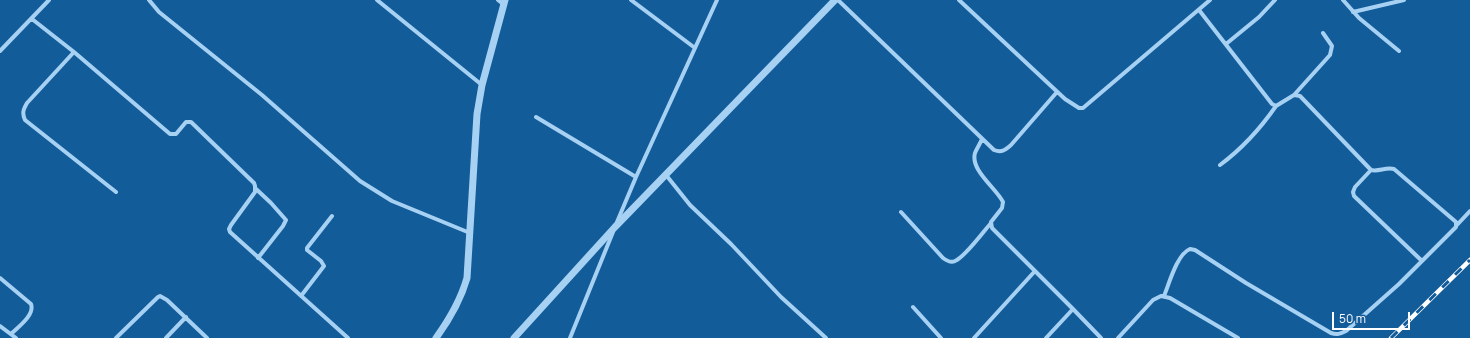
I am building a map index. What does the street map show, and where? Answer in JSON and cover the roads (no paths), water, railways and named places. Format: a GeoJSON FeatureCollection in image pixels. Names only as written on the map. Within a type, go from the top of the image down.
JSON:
{"type":"FeatureCollection","features":[{"type":"Feature","properties":{"kind":"street"},"geometry":{"type":"LineString","coordinates":[[0,52],[49,0]]}},
{"type":"Feature","properties":{"kind":"street"},"geometry":{"type":"LineString","coordinates":[[149,0],[159,12],[262,95],[360,181],[392,200],[470,233]]}},
{"type":"Feature","properties":{"kind":"street"},"geometry":{"type":"LineString","coordinates":[[377,0],[482,85]]}},
{"type":"Feature","properties":{"kind":"street"},"geometry":{"type":"LineString","coordinates":[[631,0],[695,48]]}},
{"type":"Feature","properties":{"kind":"street"},"geometry":{"type":"LineString","coordinates":[[570,338],[636,177],[717,0]]}},
{"type":"Feature","properties":{"kind":"street"},"geometry":{"type":"LineString","coordinates":[[514,338],[615,227],[835,0]]}},
{"type":"Feature","properties":{"kind":"street"},"geometry":{"type":"LineString","coordinates":[[838,0],[994,150],[999,152],[1005,150],[1058,92]]}},
{"type":"Feature","properties":{"kind":"street"},"geometry":{"type":"LineString","coordinates":[[959,0],[1058,92],[1079,108],[1086,107],[1210,0]]}},
{"type":"Feature","properties":{"kind":"street"},"geometry":{"type":"LineString","coordinates":[[1226,44],[1259,17],[1275,0]]}},
{"type":"Feature","properties":{"kind":"street"},"geometry":{"type":"LineString","coordinates":[[1343,0],[1353,12],[1399,51]]}},
{"type":"Feature","properties":{"kind":"street"},"geometry":{"type":"LineString","coordinates":[[1353,12],[1404,0]]}},
{"type":"Feature","properties":{"kind":"street"},"geometry":{"type":"LineString","coordinates":[[436,338],[458,302],[464,286],[468,267],[474,144],[477,114],[482,85],[502,1]]}},
{"type":"Feature","properties":{"kind":"street"},"geometry":{"type":"LineString","coordinates":[[1199,10],[1272,104],[1276,106]]}},
{"type":"Feature","properties":{"kind":"street"},"geometry":{"type":"LineString","coordinates":[[32,19],[74,52],[170,134],[176,134],[186,122],[191,122],[254,183],[255,188],[286,220],[258,258]]}},
{"type":"Feature","properties":{"kind":"street"},"geometry":{"type":"LineString","coordinates":[[1220,165],[1244,146],[1276,106],[1294,95],[1330,55],[1332,46],[1323,33]]}},
{"type":"Feature","properties":{"kind":"street"},"geometry":{"type":"LineString","coordinates":[[74,52],[27,103],[23,109],[23,115],[25,120],[116,192]]}},
{"type":"Feature","properties":{"kind":"street"},"geometry":{"type":"LineString","coordinates":[[1294,95],[1300,96],[1371,170],[1378,171],[1389,168],[1394,169],[1456,222],[1456,227]]}},
{"type":"Feature","properties":{"kind":"street"},"geometry":{"type":"LineString","coordinates":[[536,118],[636,177]]}},
{"type":"Feature","properties":{"kind":"street"},"geometry":{"type":"LineString","coordinates":[[901,212],[943,258],[951,262],[956,261],[972,245],[1002,208],[1003,202],[982,175],[975,162],[975,154],[982,139]]}},
{"type":"Feature","properties":{"kind":"street"},"geometry":{"type":"LineString","coordinates":[[1371,170],[1355,188],[1353,192],[1354,196],[1422,261]]}},
{"type":"Feature","properties":{"kind":"street"},"geometry":{"type":"LineString","coordinates":[[666,175],[690,205],[731,244],[781,297],[826,338]]}},
{"type":"Feature","properties":{"kind":"street"},"geometry":{"type":"LineString","coordinates":[[255,188],[254,192],[229,229],[232,235],[348,338]]}},
{"type":"Feature","properties":{"kind":"street"},"geometry":{"type":"LineString","coordinates":[[1164,296],[1171,276],[1179,261],[1190,249],[1195,250],[1246,283],[1331,332],[1342,334],[1399,284],[1470,211]]}},
{"type":"Feature","properties":{"kind":"street"},"geometry":{"type":"LineString","coordinates":[[301,296],[324,266],[321,261],[307,250],[307,248],[332,216]]}},
{"type":"Feature","properties":{"kind":"street"},"geometry":{"type":"LineString","coordinates":[[991,222],[992,228],[1101,338]]}},
{"type":"Feature","properties":{"kind":"street"},"geometry":{"type":"LineString","coordinates":[[974,338],[1035,271]]}},
{"type":"Feature","properties":{"kind":"street"},"geometry":{"type":"LineString","coordinates":[[0,278],[31,304],[32,307],[31,313],[11,334]]}},
{"type":"Feature","properties":{"kind":"street"},"geometry":{"type":"LineString","coordinates":[[116,338],[160,296],[167,300],[208,338]]}},
{"type":"Feature","properties":{"kind":"street"},"geometry":{"type":"LineString","coordinates":[[1118,338],[1153,300],[1161,296],[1164,296],[1238,338]]}},
{"type":"Feature","properties":{"kind":"street"},"geometry":{"type":"LineString","coordinates":[[913,307],[941,338]]}},
{"type":"Feature","properties":{"kind":"street"},"geometry":{"type":"LineString","coordinates":[[1046,338],[1073,309]]}},
{"type":"Feature","properties":{"kind":"street"},"geometry":{"type":"LineString","coordinates":[[166,338],[186,317]]}},
{"type":"Feature","properties":{"kind":"street"},"geometry":{"type":"LineString","coordinates":[[0,326],[16,338]]}},
{"type":"Feature","properties":{"kind":"railway"},"geometry":{"type":"LineString","coordinates":[[1391,338],[1470,260]]}}]}
